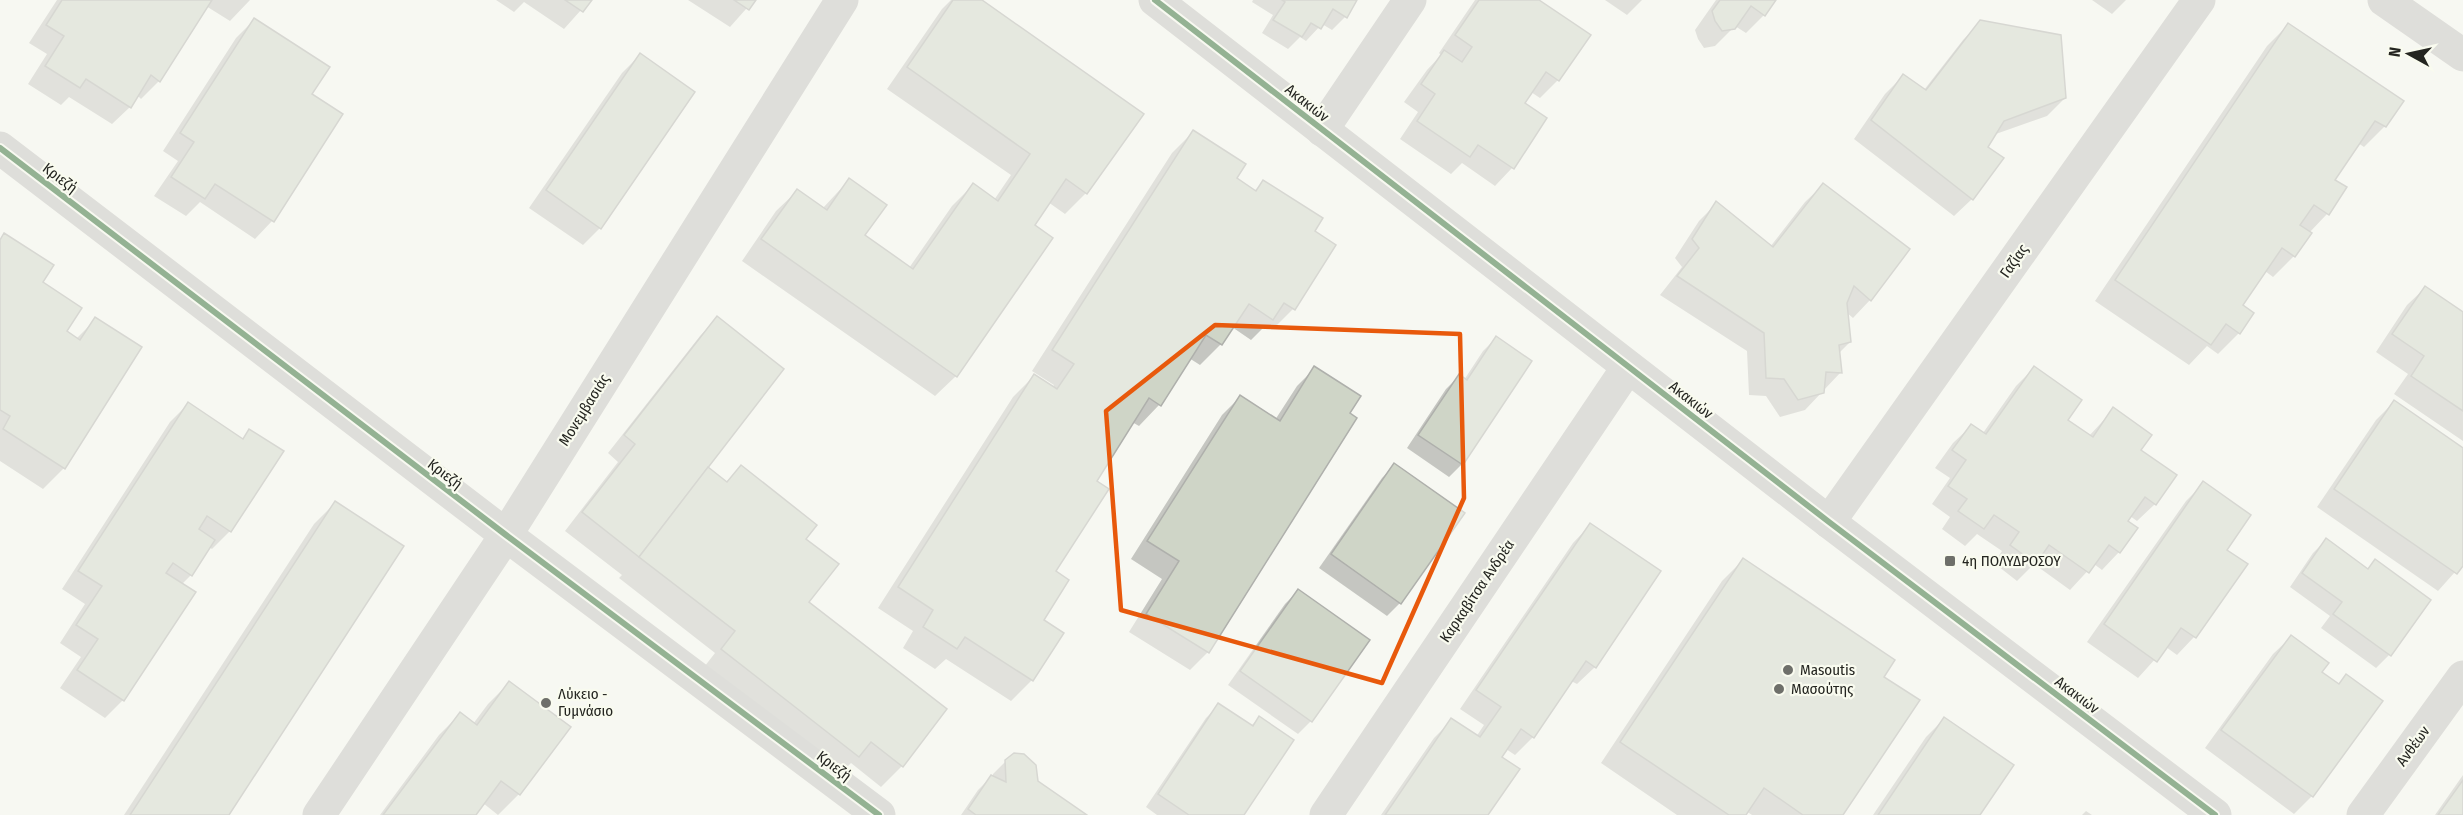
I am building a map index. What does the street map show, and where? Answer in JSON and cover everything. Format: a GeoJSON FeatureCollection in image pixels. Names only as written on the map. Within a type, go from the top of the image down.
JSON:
{"type":"FeatureCollection","features":[{"type":"Feature","properties":{"kind":"street","name":"Μονεμβασιάς"},"geometry":{"type":"LineString","coordinates":[[319,815],[506,535],[842,0]]}},
{"type":"Feature","properties":{"kind":"street","name":"Ακακιών"},"geometry":{"type":"LineString","coordinates":[[1155,0],[1829,522],[2215,815]]}},
{"type":"Feature","properties":{"kind":"street"},"geometry":{"type":"LineString","coordinates":[[1322,130],[1410,0]]}},
{"type":"Feature","properties":{"kind":"street","name":"Γαζίας"},"geometry":{"type":"LineString","coordinates":[[1829,522],[2199,0]]}},
{"type":"Feature","properties":{"kind":"street"},"geometry":{"type":"LineString","coordinates":[[2384,0],[2463,55]]}},
{"type":"Feature","properties":{"kind":"street","name":"Κριεζή"},"geometry":{"type":"LineString","coordinates":[[0,148],[506,535],[879,815]]}},
{"type":"Feature","properties":{"kind":"street","name":"Καρκαβίτσα Ανδρέα"},"geometry":{"type":"LineString","coordinates":[[1326,815],[1628,367]]}},
{"type":"Feature","properties":{"kind":"street","name":"Ανθέων"},"geometry":{"type":"LineString","coordinates":[[2363,815],[2463,677]]}},
{"type":"Feature","properties":{"kind":"highlighted area"},"geometry":{"type":"Polygon","coordinates":[[[1215,325],[1460,334],[1464,498],[1382,683],[1121,610],[1106,411],[1215,325]]]}},
{"type":"Feature","properties":{"kind":"building"},"geometry":{"type":"Polygon","coordinates":[[[62,0],[212,0],[160,82],[151,75],[131,108],[86,79],[80,88],[45,66],[64,36],[46,25],[62,0]]]}},
{"type":"Feature","properties":{"kind":"building"},"geometry":{"type":"Polygon","coordinates":[[[565,0],[592,0],[583,12],[565,0]]]}},
{"type":"Feature","properties":{"kind":"building"},"geometry":{"type":"Polygon","coordinates":[[[734,0],[756,0],[749,10],[734,0]]]}},
{"type":"Feature","properties":{"kind":"building"},"geometry":{"type":"Polygon","coordinates":[[[953,0],[982,0],[1144,114],[1087,194],[1066,179],[1035,225],[1053,238],[957,377],[761,239],[797,189],[827,210],[849,178],[887,205],[865,235],[913,269],[973,183],[998,201],[1030,154],[907,67],[953,0]]]}},
{"type":"Feature","properties":{"kind":"building"},"geometry":{"type":"Polygon","coordinates":[[[1282,0],[1357,0],[1347,18],[1333,9],[1321,29],[1311,23],[1302,37],[1273,20],[1285,2],[1282,0]]]}},
{"type":"Feature","properties":{"kind":"building"},"geometry":{"type":"Polygon","coordinates":[[[1479,0],[1539,0],[1591,35],[1559,81],[1546,72],[1525,103],[1547,118],[1514,169],[1478,145],[1470,157],[1417,121],[1435,94],[1421,84],[1444,50],[1462,62],[1472,47],[1455,35],[1479,0]]]}},
{"type":"Feature","properties":{"kind":"building"},"geometry":{"type":"Polygon","coordinates":[[[1720,0],[1776,0],[1765,16],[1751,6],[1735,29],[1722,31],[1712,11],[1720,0]]]}},
{"type":"Feature","properties":{"kind":"building"},"geometry":{"type":"Polygon","coordinates":[[[254,18],[330,67],[312,94],[343,114],[274,222],[215,184],[205,199],[171,177],[194,142],[180,133],[254,18]]]}},
{"type":"Feature","properties":{"kind":"building"},"geometry":{"type":"Polygon","coordinates":[[[1980,20],[2061,35],[2066,98],[2004,121],[1988,147],[2004,158],[1973,200],[1871,120],[1903,74],[1926,90],[1980,20]]]}},
{"type":"Feature","properties":{"kind":"building"},"geometry":{"type":"Polygon","coordinates":[[[2288,23],[2404,101],[2386,127],[2375,121],[2335,180],[2347,187],[2329,215],[2314,205],[2300,225],[2312,233],[2295,257],[2282,248],[2243,305],[2254,313],[2240,334],[2226,324],[2211,345],[2115,280],[2288,23]]]}},
{"type":"Feature","properties":{"kind":"building"},"geometry":{"type":"Polygon","coordinates":[[[640,53],[695,92],[601,229],[546,190],[640,53]]]}},
{"type":"Feature","properties":{"kind":"building"},"geometry":{"type":"Polygon","coordinates":[[[1193,130],[1246,164],[1237,178],[1256,191],[1263,180],[1323,218],[1315,231],[1336,245],[1295,310],[1284,303],[1273,320],[1249,304],[1222,345],[1206,335],[1161,406],[1149,398],[1097,481],[1109,489],[1056,571],[1069,580],[1044,620],[1064,633],[1033,681],[965,637],[957,649],[923,627],[933,610],[898,587],[1034,374],[1057,389],[1074,364],[1052,350],[1193,130]]]}},
{"type":"Feature","properties":{"kind":"building"},"geometry":{"type":"Polygon","coordinates":[[[1823,183],[1910,249],[1871,301],[1854,286],[1847,303],[1851,342],[1839,345],[1842,373],[1826,372],[1824,393],[1798,400],[1784,379],[1766,378],[1764,333],[1677,276],[1699,248],[1692,239],[1716,201],[1773,247],[1823,183]]]}},
{"type":"Feature","properties":{"kind":"building"},"geometry":{"type":"Polygon","coordinates":[[[4,233],[54,265],[43,282],[82,308],[67,331],[80,340],[95,317],[142,347],[65,469],[3,429],[10,416],[0,410],[0,240],[4,233]]]}},
{"type":"Feature","properties":{"kind":"building"},"geometry":{"type":"Polygon","coordinates":[[[2425,286],[2463,312],[2463,411],[2411,376],[2424,356],[2392,334],[2425,286]]]}},
{"type":"Feature","properties":{"kind":"building"},"geometry":{"type":"Polygon","coordinates":[[[717,316],[784,369],[639,557],[582,512],[635,444],[624,435],[717,316]]]}},
{"type":"Feature","properties":{"kind":"building"},"geometry":{"type":"Polygon","coordinates":[[[1496,336],[1532,361],[1463,465],[1418,435],[1459,374],[1467,380],[1496,336]]]}},
{"type":"Feature","properties":{"kind":"building"},"geometry":{"type":"Polygon","coordinates":[[[1314,366],[1361,396],[1350,413],[1357,418],[1209,653],[1146,614],[1179,561],[1147,541],[1240,395],[1280,421],[1314,366]]]}},
{"type":"Feature","properties":{"kind":"building"},"geometry":{"type":"Polygon","coordinates":[[[2034,366],[2082,400],[2068,420],[2093,437],[2113,407],[2152,435],[2141,450],[2177,475],[2156,505],[2145,497],[2128,521],[2138,528],[2120,553],[2109,545],[2089,573],[2049,545],[2036,564],[2010,545],[2019,532],[1994,515],[1984,529],[1958,511],[1967,499],[1948,486],[1966,460],[1952,450],[1971,424],[1986,434],[2034,366]]]}},
{"type":"Feature","properties":{"kind":"building"},"geometry":{"type":"Polygon","coordinates":[[[2394,400],[2463,448],[2463,566],[2457,574],[2334,489],[2394,400]]]}},
{"type":"Feature","properties":{"kind":"building"},"geometry":{"type":"Polygon","coordinates":[[[188,402],[243,439],[249,429],[284,451],[231,532],[207,516],[199,529],[215,540],[192,576],[173,563],[166,573],[196,592],[124,701],[77,670],[98,639],[76,625],[102,586],[78,571],[188,402]]]}},
{"type":"Feature","properties":{"kind":"building"},"geometry":{"type":"Polygon","coordinates":[[[1394,463],[1465,513],[1401,604],[1331,554],[1394,463]]]}},
{"type":"Feature","properties":{"kind":"building"},"geometry":{"type":"Polygon","coordinates":[[[741,465],[817,525],[806,539],[839,564],[809,602],[947,709],[903,767],[871,742],[859,757],[721,649],[735,631],[639,557],[708,467],[727,482],[741,465]]]}},
{"type":"Feature","properties":{"kind":"building"},"geometry":{"type":"Polygon","coordinates":[[[2203,481],[2251,515],[2227,550],[2248,564],[2196,638],[2181,628],[2157,662],[2104,624],[2203,481]]]}},
{"type":"Feature","properties":{"kind":"building"},"geometry":{"type":"Polygon","coordinates":[[[335,501],[404,546],[229,815],[130,815],[335,501]]]}},
{"type":"Feature","properties":{"kind":"building"},"geometry":{"type":"Polygon","coordinates":[[[1590,523],[1661,571],[1596,668],[1586,661],[1534,738],[1521,729],[1502,757],[1520,769],[1488,815],[1385,815],[1451,718],[1480,737],[1501,707],[1476,690],[1590,523]]]}},
{"type":"Feature","properties":{"kind":"building"},"geometry":{"type":"Polygon","coordinates":[[[2326,538],[2368,569],[2375,559],[2431,600],[2391,656],[2333,614],[2342,602],[2302,573],[2326,538]]]}},
{"type":"Feature","properties":{"kind":"building","name":"Μασούτης"},"geometry":{"type":"Polygon","coordinates":[[[1743,558],[1895,660],[1884,677],[1920,700],[1843,815],[1803,815],[1764,788],[1746,815],[1729,815],[1620,742],[1743,558]]]}},
{"type":"Feature","properties":{"kind":"building"},"geometry":{"type":"Polygon","coordinates":[[[1298,589],[1370,640],[1312,722],[1240,671],[1298,589]]]}},
{"type":"Feature","properties":{"kind":"building"},"geometry":{"type":"Polygon","coordinates":[[[2291,635],[2329,663],[2322,672],[2339,684],[2346,674],[2383,701],[2313,797],[2221,730],[2291,635]]]}},
{"type":"Feature","properties":{"kind":"building"},"geometry":{"type":"Polygon","coordinates":[[[509,681],[571,727],[520,795],[501,781],[476,815],[383,815],[460,712],[477,725],[509,681]]]}},
{"type":"Feature","properties":{"kind":"building"},"geometry":{"type":"Polygon","coordinates":[[[1218,703],[1253,726],[1259,716],[1294,740],[1244,815],[1189,815],[1158,794],[1218,703]]]}},
{"type":"Feature","properties":{"kind":"building"},"geometry":{"type":"Polygon","coordinates":[[[1944,717],[2014,765],[1980,815],[1878,815],[1944,717]]]}},
{"type":"Feature","properties":{"kind":"building"},"geometry":{"type":"Polygon","coordinates":[[[1014,753],[1024,754],[1036,765],[1038,781],[1087,815],[976,815],[968,809],[991,775],[1006,782],[1005,760],[1014,753]]]}},
{"type":"Feature","properties":{"kind":"building"},"geometry":{"type":"Polygon","coordinates":[[[2463,780],[2463,815],[2438,815],[2463,780]]]}},
{"type":"Feature","properties":{"kind":"cycle path"},"geometry":{"type":"LineString","coordinates":[[1155,0],[1829,522],[2215,815]]}},
{"type":"Feature","properties":{"kind":"cycle path"},"geometry":{"type":"LineString","coordinates":[[0,148],[506,535],[879,815]]}},
{"type":"Feature","properties":{"kind":"place","name":"4η ΠΟΛΥΔΡΟΣΟΥ"},"geometry":{"type":"Point","coordinates":[1950,561]}},
{"type":"Feature","properties":{"kind":"place","name":"Masoutis"},"geometry":{"type":"Point","coordinates":[1788,670]}},
{"type":"Feature","properties":{"kind":"place","name":"Μασούτης"},"geometry":{"type":"Point","coordinates":[1779,689]}},
{"type":"Feature","properties":{"kind":"place","name":"Λύκειο - Γυμνάσιο"},"geometry":{"type":"Point","coordinates":[546,703]}}]}
